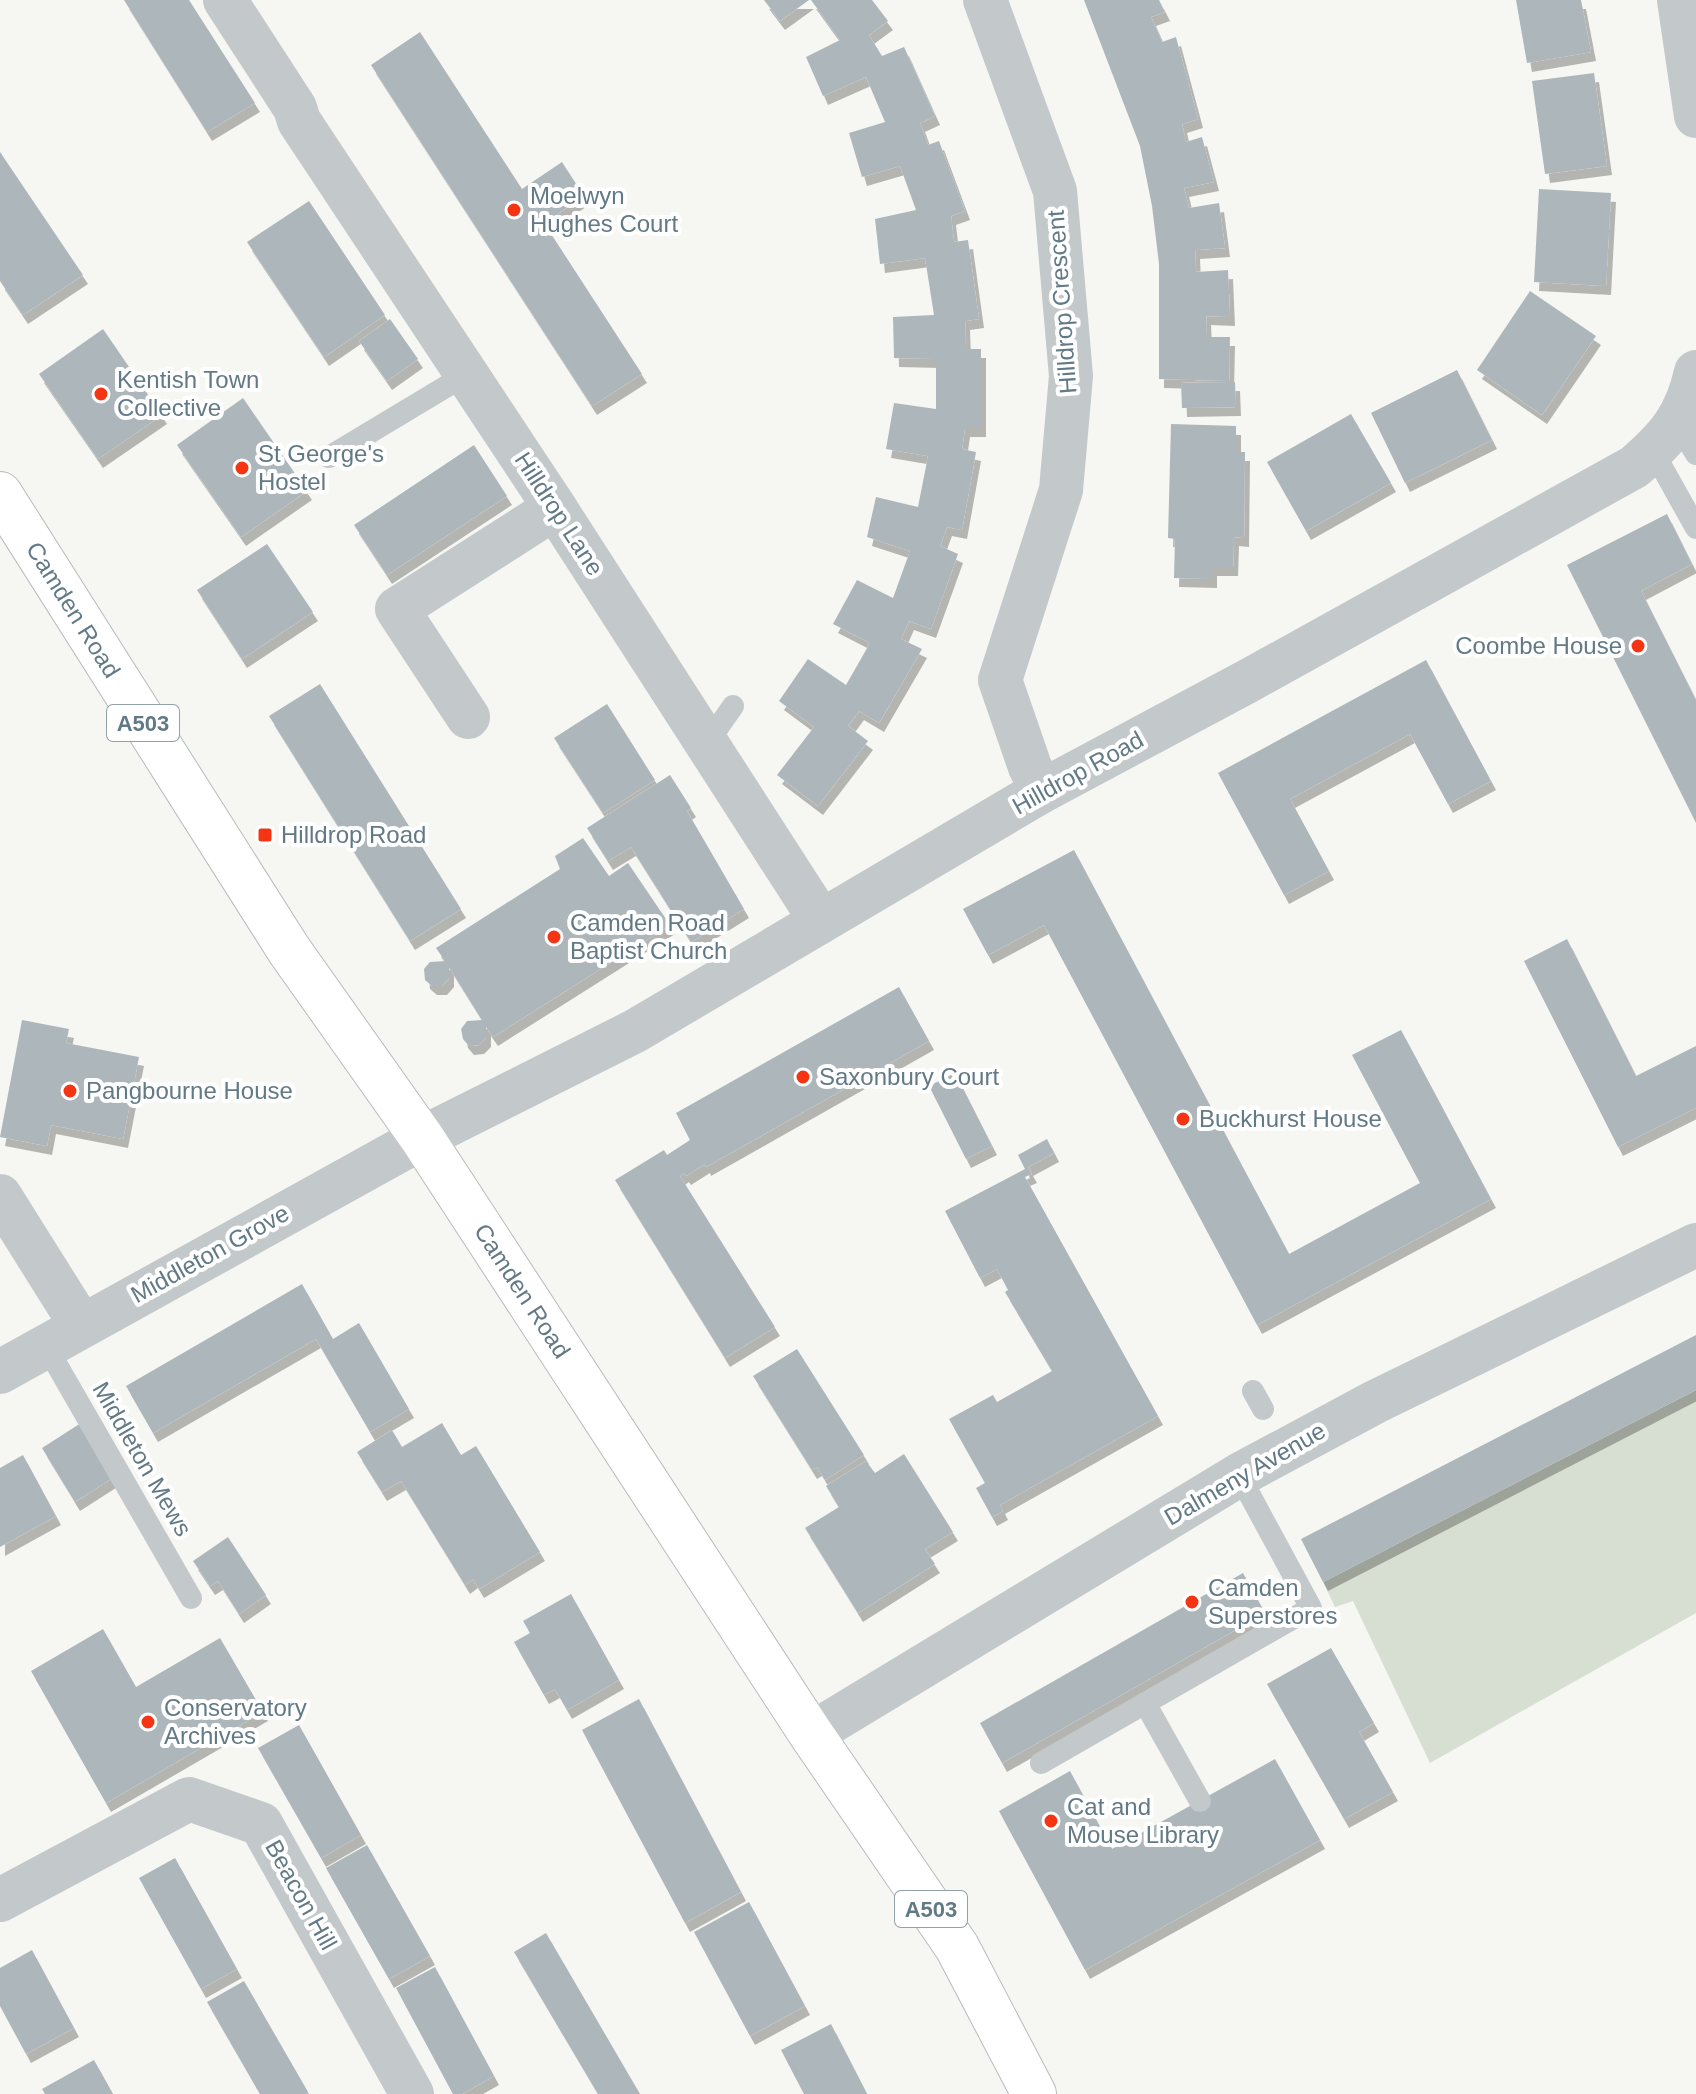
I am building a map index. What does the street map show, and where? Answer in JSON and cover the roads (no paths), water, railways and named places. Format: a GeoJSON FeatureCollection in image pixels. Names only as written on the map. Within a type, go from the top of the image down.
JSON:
{"type":"FeatureCollection","features":[{"type":"Feature","properties":{"kind":"highway","name":"Camden Road"},"geometry":{"type":"LineString","coordinates":[[0,494],[289,950],[422,1138],[811,1734],[957,1947],[1034,2094]]}},
{"type":"Feature","properties":{"kind":"street","name":"Hilldrop Lane"},"geometry":{"type":"LineString","coordinates":[[225,0],[295,108],[299,121],[708,742],[821,921]]}},
{"type":"Feature","properties":{"kind":"street","name":"Hilldrop Crescent"},"geometry":{"type":"LineString","coordinates":[[985,0],[1055,191],[1071,376],[1061,490],[1000,680],[1030,767],[1042,791]]}},
{"type":"Feature","properties":{"kind":"street"},"geometry":{"type":"LineString","coordinates":[[1679,0],[1696,116]]}},
{"type":"Feature","properties":{"kind":"street"},"geometry":{"type":"LineString","coordinates":[[1675,443],[1696,372]]}},
{"type":"Feature","properties":{"kind":"street","name":"Hilldrop Road"},"geometry":{"type":"LineString","coordinates":[[422,1138],[635,1031],[1042,791],[1248,681],[1675,443]]}},
{"type":"Feature","properties":{"kind":"street"},"geometry":{"type":"LineString","coordinates":[[468,717],[397,609],[555,508]]}},
{"type":"Feature","properties":{"kind":"street","name":"Middleton Grove"},"geometry":{"type":"LineString","coordinates":[[0,1372],[422,1138]]}},
{"type":"Feature","properties":{"kind":"street"},"geometry":{"type":"LineString","coordinates":[[0,1196],[64,1335]]}},
{"type":"Feature","properties":{"kind":"street","name":"Dalmeny Avenue"},"geometry":{"type":"LineString","coordinates":[[811,1734],[1239,1475],[1375,1402],[1696,1245]]}},
{"type":"Feature","properties":{"kind":"street","name":"Beacon Hill"},"geometry":{"type":"LineString","coordinates":[[0,1900],[189,1799],[261,1824],[412,2094]]}},
{"type":"Feature","properties":{"kind":"lane"},"geometry":{"type":"LineString","coordinates":[[329,457],[467,374]]}},
{"type":"Feature","properties":{"kind":"lane"},"geometry":{"type":"LineString","coordinates":[[1675,443],[1696,528]]}},
{"type":"Feature","properties":{"kind":"lane"},"geometry":{"type":"LineString","coordinates":[[708,742],[733,706]]}},
{"type":"Feature","properties":{"kind":"lane","name":"Middleton Mews"},"geometry":{"type":"LineString","coordinates":[[64,1335],[191,1598]]}},
{"type":"Feature","properties":{"kind":"lane"},"geometry":{"type":"LineString","coordinates":[[1041,1763],[1311,1608],[1239,1475]]}},
{"type":"Feature","properties":{"kind":"lane"},"geometry":{"type":"LineString","coordinates":[[1145,1703],[1200,1801]]}},
{"type":"Feature","properties":{"kind":"place","name":"Moelwyn Hughes Court"},"geometry":{"type":"Point","coordinates":[514,210]}},
{"type":"Feature","properties":{"kind":"place","name":"Kentish Town Collective"},"geometry":{"type":"Point","coordinates":[101,394]}},
{"type":"Feature","properties":{"kind":"place","name":"St George's Hostel"},"geometry":{"type":"Point","coordinates":[242,468]}},
{"type":"Feature","properties":{"kind":"place","name":"Coombe House"},"geometry":{"type":"Point","coordinates":[1638,646]}},
{"type":"Feature","properties":{"kind":"place","name":"Hilldrop Road"},"geometry":{"type":"Point","coordinates":[265,835]}},
{"type":"Feature","properties":{"kind":"place","name":"Camden Road Baptist Church"},"geometry":{"type":"Point","coordinates":[554,937]}},
{"type":"Feature","properties":{"kind":"place","name":"Saxonbury Court"},"geometry":{"type":"Point","coordinates":[803,1077]}},
{"type":"Feature","properties":{"kind":"place","name":"Pangbourne House"},"geometry":{"type":"Point","coordinates":[70,1091]}},
{"type":"Feature","properties":{"kind":"place","name":"Buckhurst House"},"geometry":{"type":"Point","coordinates":[1183,1119]}},
{"type":"Feature","properties":{"kind":"place","name":"Camden Superstores"},"geometry":{"type":"Point","coordinates":[1192,1602]}},
{"type":"Feature","properties":{"kind":"place","name":"Conservatory Archives"},"geometry":{"type":"Point","coordinates":[148,1722]}},
{"type":"Feature","properties":{"kind":"place","name":"Cat and Mouse Library"},"geometry":{"type":"Point","coordinates":[1051,1821]}}]}
